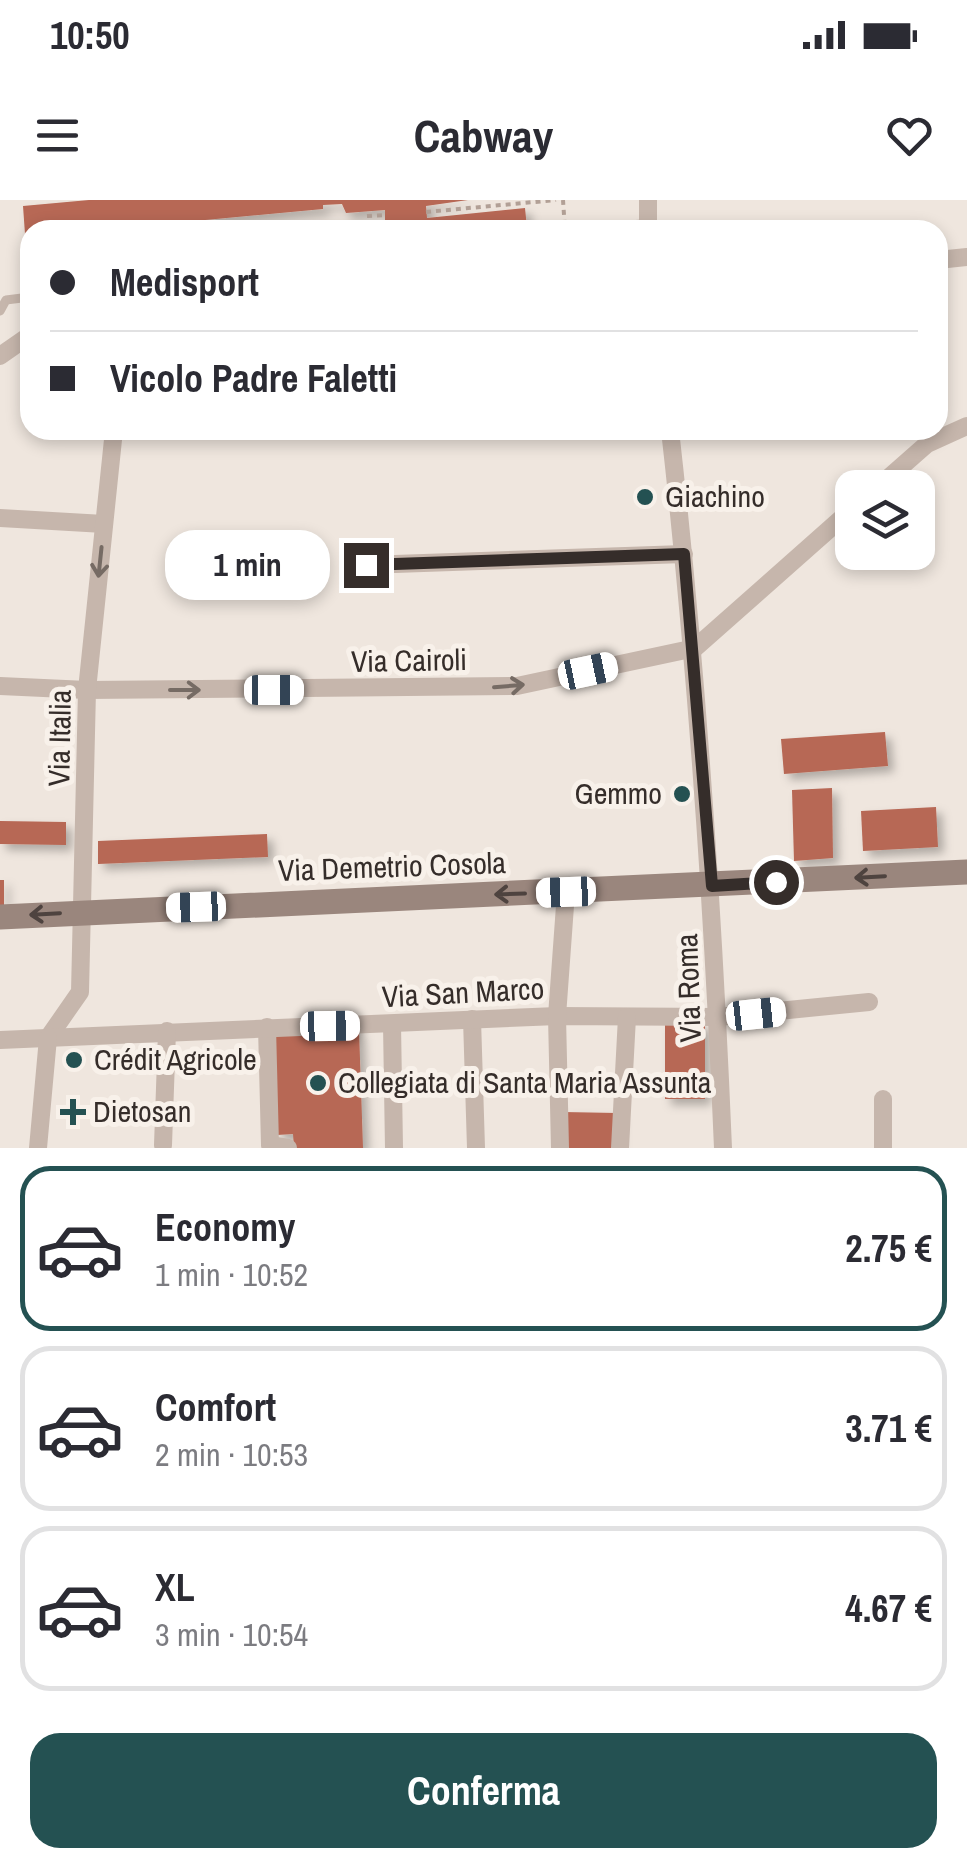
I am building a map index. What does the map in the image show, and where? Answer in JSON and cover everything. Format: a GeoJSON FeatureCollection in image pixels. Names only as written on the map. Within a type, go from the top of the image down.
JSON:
{"type":"FeatureCollection","features":[{"type":"Feature","properties":{"kind":"street","name":"Via Italia"},"geometry":{"type":"LineString","coordinates":[[48,1038],[80,992],[85,912],[87,690],[113,440]]}},
{"type":"Feature","properties":{"kind":"street"},"geometry":{"type":"LineString","coordinates":[[671,440],[695,648]]}},
{"type":"Feature","properties":{"kind":"street"},"geometry":{"type":"LineString","coordinates":[[897,470],[936,440]]}},
{"type":"Feature","properties":{"kind":"street"},"geometry":{"type":"LineString","coordinates":[[0,518],[104,524]]}},
{"type":"Feature","properties":{"kind":"street"},"geometry":{"type":"LineString","coordinates":[[695,648],[835,524]]}},
{"type":"Feature","properties":{"kind":"street"},"geometry":{"type":"LineString","coordinates":[[366,565],[684,554]]}},
{"type":"Feature","properties":{"kind":"street","name":"Via Cairoli"},"geometry":{"type":"LineString","coordinates":[[0,686],[87,690],[517,686],[695,648]]}},
{"type":"Feature","properties":{"kind":"street","name":"Via Roma"},"geometry":{"type":"LineString","coordinates":[[695,648],[712,886],[723,1148]]}},
{"type":"Feature","properties":{"kind":"street","name":"Via Demetrio Cosola"},"geometry":{"type":"LineString","coordinates":[[0,917],[967,872]]}},
{"type":"Feature","properties":{"kind":"street"},"geometry":{"type":"LineString","coordinates":[[560,1148],[557,1016],[566,892]]}},
{"type":"Feature","properties":{"kind":"street","name":"Via San Marco"},"geometry":{"type":"LineString","coordinates":[[0,1040],[557,1016],[718,1017],[868,1002]]}},
{"type":"Feature","properties":{"kind":"street"},"geometry":{"type":"LineString","coordinates":[[620,1148],[626,1016]]}},
{"type":"Feature","properties":{"kind":"street"},"geometry":{"type":"LineString","coordinates":[[472,1019],[476,1148]]}},
{"type":"Feature","properties":{"kind":"street"},"geometry":{"type":"LineString","coordinates":[[392,1024],[394,1148]]}},
{"type":"Feature","properties":{"kind":"street"},"geometry":{"type":"LineString","coordinates":[[267,1027],[270,1145],[288,1148]]}},
{"type":"Feature","properties":{"kind":"street"},"geometry":{"type":"LineString","coordinates":[[163,1145],[167,1031]]}},
{"type":"Feature","properties":{"kind":"street"},"geometry":{"type":"LineString","coordinates":[[38,1148],[48,1038]]}},
{"type":"Feature","properties":{"kind":"street"},"geometry":{"type":"LineString","coordinates":[[882,1148],[883,1099]]}},
{"type":"Feature","properties":{"kind":"lane"},"geometry":{"type":"LineString","coordinates":[[0,312],[6,300],[20,298]]}},
{"type":"Feature","properties":{"kind":"path"},"geometry":{"type":"LineString","coordinates":[[426,212],[556,200]]}},
{"type":"Feature","properties":{"kind":"path"},"geometry":{"type":"LineString","coordinates":[[366,216],[385,215]]}},
{"type":"Feature","properties":{"kind":"building"},"geometry":{"type":"Polygon","coordinates":[[[89,200],[468,200],[426,206],[427,218],[525,208],[526,220],[385,220],[385,210],[346,213],[342,204],[206,220],[24,220],[23,206],[89,200]]]}},
{"type":"Feature","properties":{"kind":"building"},"geometry":{"type":"Polygon","coordinates":[[[885,732],[888,766],[784,774],[781,739],[885,732]]]}},
{"type":"Feature","properties":{"kind":"building"},"geometry":{"type":"Polygon","coordinates":[[[832,788],[833,858],[794,861],[792,790],[832,788]]]}},
{"type":"Feature","properties":{"kind":"building"},"geometry":{"type":"Polygon","coordinates":[[[936,807],[938,847],[863,851],[861,811],[936,807]]]}},
{"type":"Feature","properties":{"kind":"building"},"geometry":{"type":"Polygon","coordinates":[[[0,821],[66,822],[66,845],[0,844],[0,821]]]}},
{"type":"Feature","properties":{"kind":"building"},"geometry":{"type":"Polygon","coordinates":[[[267,834],[268,857],[98,864],[98,841],[267,834]]]}},
{"type":"Feature","properties":{"kind":"building"},"geometry":{"type":"Polygon","coordinates":[[[0,880],[4,880],[4,905],[0,905],[0,880]]]}},
{"type":"Feature","properties":{"kind":"building"},"geometry":{"type":"Polygon","coordinates":[[[665,1023],[705,1023],[705,1099],[665,1099],[665,1023]]]}},
{"type":"Feature","properties":{"kind":"building","name":"Collegiata di Santa Maria Assunta"},"geometry":{"type":"Polygon","coordinates":[[[359,1030],[363,1148],[294,1148],[293,1134],[277,1135],[273,1032],[359,1030]]]}},
{"type":"Feature","properties":{"kind":"building"},"geometry":{"type":"Polygon","coordinates":[[[563,1112],[617,1113],[616,1148],[562,1148],[563,1112]]]}},
{"type":"Feature","properties":{"kind":"place","name":"Giachino"},"geometry":{"type":"Point","coordinates":[645,497]}},
{"type":"Feature","properties":{"kind":"place","name":"Gemmo"},"geometry":{"type":"Point","coordinates":[682,794]}},
{"type":"Feature","properties":{"kind":"place","name":"Crédit Agricole"},"geometry":{"type":"Point","coordinates":[74,1060]}},
{"type":"Feature","properties":{"kind":"place","name":"Collegiata di Santa Maria Assunta"},"geometry":{"type":"Point","coordinates":[318,1083]}},
{"type":"Feature","properties":{"kind":"place","name":"Dietosan"},"geometry":{"type":"Point","coordinates":[73,1112]}},
{"type":"Feature","properties":{"kind":"route"},"geometry":{"type":"LineString","coordinates":[[366,565],[684,554],[695,648],[712,886],[776,882]]}}]}
